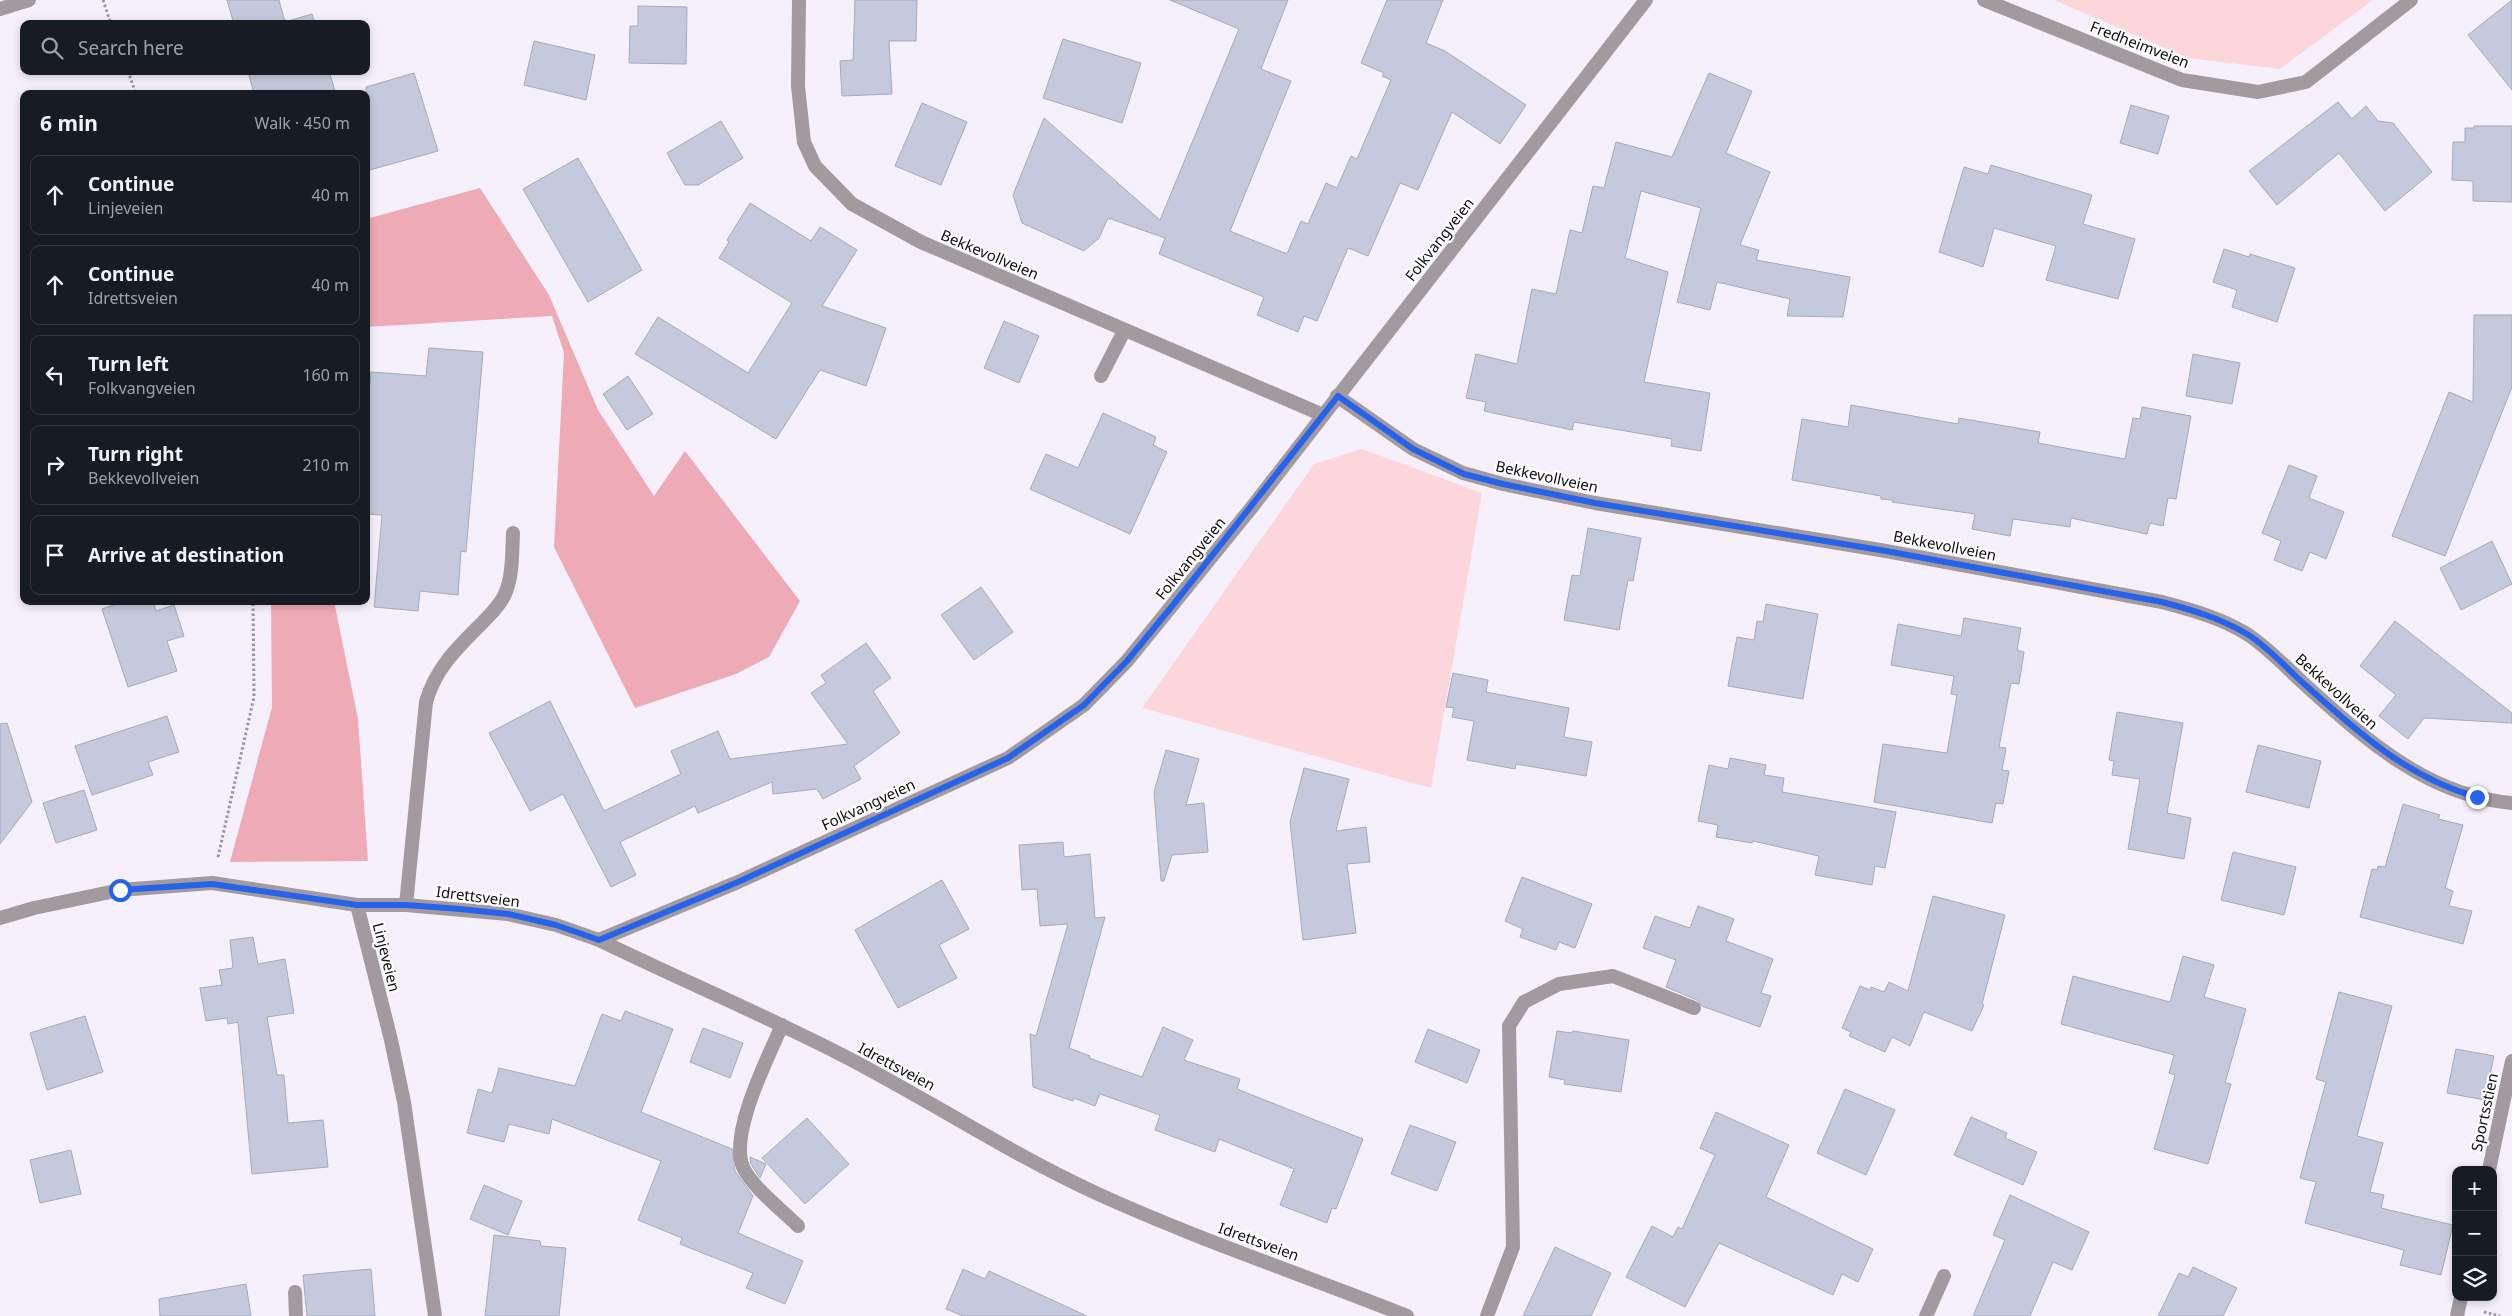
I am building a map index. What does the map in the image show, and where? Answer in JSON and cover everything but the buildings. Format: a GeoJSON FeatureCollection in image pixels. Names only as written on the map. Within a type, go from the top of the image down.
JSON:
{"type":"FeatureCollection","features":[{"type":"Feature","properties":{"kind":"street"},"geometry":{"type":"LineString","coordinates":[[0,9],[29,0]]}},
{"type":"Feature","properties":{"kind":"street","name":"Bekkevollveien"},"geometry":{"type":"LineString","coordinates":[[799,0],[798,86],[804,142],[815,166],[852,204],[921,242],[1124,331],[1323,415]]}},
{"type":"Feature","properties":{"kind":"street","name":"Folkvangveien"},"geometry":{"type":"LineString","coordinates":[[599,940],[738,882],[1008,758],[1084,705],[1127,661],[1246,514],[1646,0]]}},
{"type":"Feature","properties":{"kind":"street","name":"Fredheimveien"},"geometry":{"type":"LineString","coordinates":[[1984,0],[2182,80],[2258,92],[2306,82],[2411,0]]}},
{"type":"Feature","properties":{"kind":"street"},"geometry":{"type":"LineString","coordinates":[[1101,376],[1124,331]]}},
{"type":"Feature","properties":{"kind":"street","name":"Bekkevollveien"},"geometry":{"type":"LineString","coordinates":[[1338,396],[1421,454],[1464,474],[1503,484],[1595,503],[1886,551],[2162,602],[2201,612],[2227,622],[2249,636],[2361,735],[2390,756],[2450,790],[2512,804]]}},
{"type":"Feature","properties":{"kind":"street"},"geometry":{"type":"LineString","coordinates":[[406,905],[426,702],[432,683],[444,662],[500,604],[506,592],[510,572],[513,533]]}},
{"type":"Feature","properties":{"kind":"street"},"geometry":{"type":"LineString","coordinates":[[0,918],[34,908],[120,890],[212,884],[357,905]]}},
{"type":"Feature","properties":{"kind":"street","name":"Idrettsveien"},"geometry":{"type":"LineString","coordinates":[[357,905],[406,905],[508,914],[556,925],[599,940],[682,981],[782,1025],[940,1108],[1046,1169],[1097,1194],[1165,1224],[1312,1278],[1407,1316]]}},
{"type":"Feature","properties":{"kind":"street","name":"Linjeveien"},"geometry":{"type":"LineString","coordinates":[[357,905],[391,1040],[404,1102],[435,1316]]}},
{"type":"Feature","properties":{"kind":"street"},"geometry":{"type":"LineString","coordinates":[[1487,1316],[1513,1247],[1509,1026],[1524,1002],[1559,984],[1613,976],[1694,1008]]}},
{"type":"Feature","properties":{"kind":"street"},"geometry":{"type":"LineString","coordinates":[[782,1025],[750,1103],[742,1128],[740,1150],[743,1167],[751,1180],[798,1226]]}},
{"type":"Feature","properties":{"kind":"street","name":"Sportsstien"},"geometry":{"type":"LineString","coordinates":[[2490,1166],[2512,1061]]}},
{"type":"Feature","properties":{"kind":"street"},"geometry":{"type":"LineString","coordinates":[[1926,1316],[1944,1276]]}},
{"type":"Feature","properties":{"kind":"street"},"geometry":{"type":"LineString","coordinates":[[295,1292],[296,1316]]}},
{"type":"Feature","properties":{"kind":"street"},"geometry":{"type":"LineString","coordinates":[[2456,1316],[2460,1301]]}},
{"type":"Feature","properties":{"kind":"path"},"geometry":{"type":"LineString","coordinates":[[103,0],[110,20]]}},
{"type":"Feature","properties":{"kind":"path"},"geometry":{"type":"LineString","coordinates":[[129,75],[135,90]]}},
{"type":"Feature","properties":{"kind":"path"},"geometry":{"type":"LineString","coordinates":[[212,884],[254,697],[253,605]]}},
{"type":"Feature","properties":{"kind":"shaded area"},"geometry":{"type":"Polygon","coordinates":[[[2054,0],[2373,0],[2280,69],[2188,58],[2054,0]]]}},
{"type":"Feature","properties":{"kind":"shaded area"},"geometry":{"type":"Polygon","coordinates":[[[480,188],[549,295],[598,410],[654,496],[685,451],[800,601],[769,657],[736,674],[635,708],[554,547],[564,353],[552,316],[370,327],[370,218],[480,188]]]}},
{"type":"Feature","properties":{"kind":"shaded area"},"geometry":{"type":"Polygon","coordinates":[[[1362,449],[1482,493],[1431,788],[1142,708],[1314,464],[1362,449]]]}},
{"type":"Feature","properties":{"kind":"shaded area"},"geometry":{"type":"Polygon","coordinates":[[[271,605],[335,605],[358,719],[368,861],[230,862],[272,707],[271,605]]]}},
{"type":"Feature","properties":{"kind":"route"},"geometry":{"type":"LineString","coordinates":[[120,890],[212,884],[357,905],[406,905],[508,914],[556,925],[599,940],[738,882],[1008,758],[1084,705],[1127,661],[1252,507],[1338,396],[1413,449],[1439,463],[1464,474],[1503,484],[1595,503],[1886,551],[2162,602],[2201,612],[2227,622],[2249,636],[2273,655],[2361,735],[2390,756],[2424,777],[2450,790],[2477,797]]}}]}
